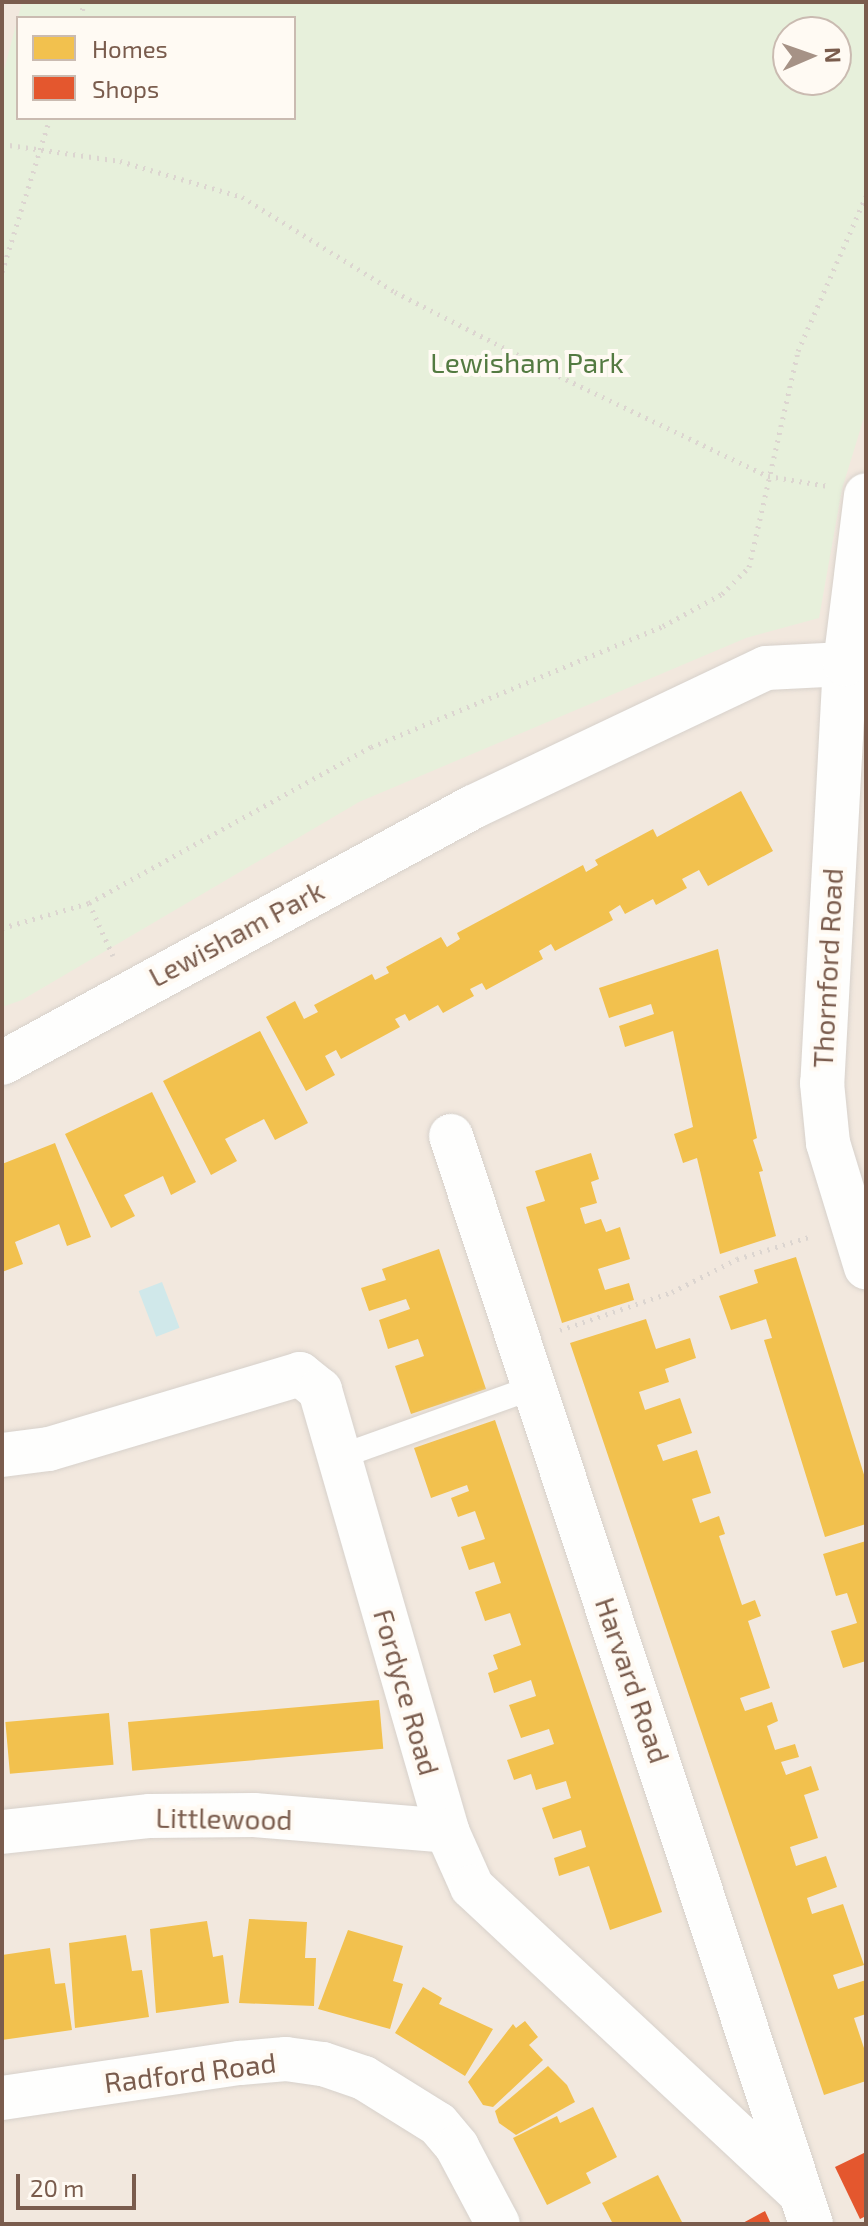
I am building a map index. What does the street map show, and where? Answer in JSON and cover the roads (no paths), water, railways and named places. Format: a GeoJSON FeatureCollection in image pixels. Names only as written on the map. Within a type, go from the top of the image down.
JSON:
{"type":"FeatureCollection","features":[{"type":"Feature","properties":{"kind":"street"},"geometry":{"type":"LineString","coordinates":[[852,491],[856,667]]}},
{"type":"Feature","properties":{"kind":"street","name":"Lewisham Park"},"geometry":{"type":"LineString","coordinates":[[2,1063],[129,990],[473,807],[766,668],[856,667]]}},
{"type":"Feature","properties":{"kind":"street","name":"Thornford Road"},"geometry":{"type":"LineString","coordinates":[[856,667],[822,1083],[828,1143],[866,1267]]}},
{"type":"Feature","properties":{"kind":"street","name":"Harvard Road"},"geometry":{"type":"LineString","coordinates":[[451,1136],[804,2207]]}},
{"type":"Feature","properties":{"kind":"street","name":"Fordyce Road"},"geometry":{"type":"LineString","coordinates":[[2,1455],[49,1449],[300,1374],[320,1390],[447,1831],[472,1887],[804,2207]]}},
{"type":"Feature","properties":{"kind":"street","name":"Littlewood"},"geometry":{"type":"LineString","coordinates":[[2,1832],[150,1816],[239,1815],[447,1831]]}},
{"type":"Feature","properties":{"kind":"street","name":"Radford Road"},"geometry":{"type":"LineString","coordinates":[[2,2098],[240,2063],[286,2059],[323,2064],[364,2078],[438,2124],[457,2147],[498,2224]]}},
{"type":"Feature","properties":{"kind":"lane"},"geometry":{"type":"LineString","coordinates":[[339,1457],[535,1387]]}},
{"type":"Feature","properties":{"kind":"water"},"geometry":{"type":"Polygon","coordinates":[[[162,1282],[180,1328],[156,1337],[139,1291],[162,1282]]]}}]}
